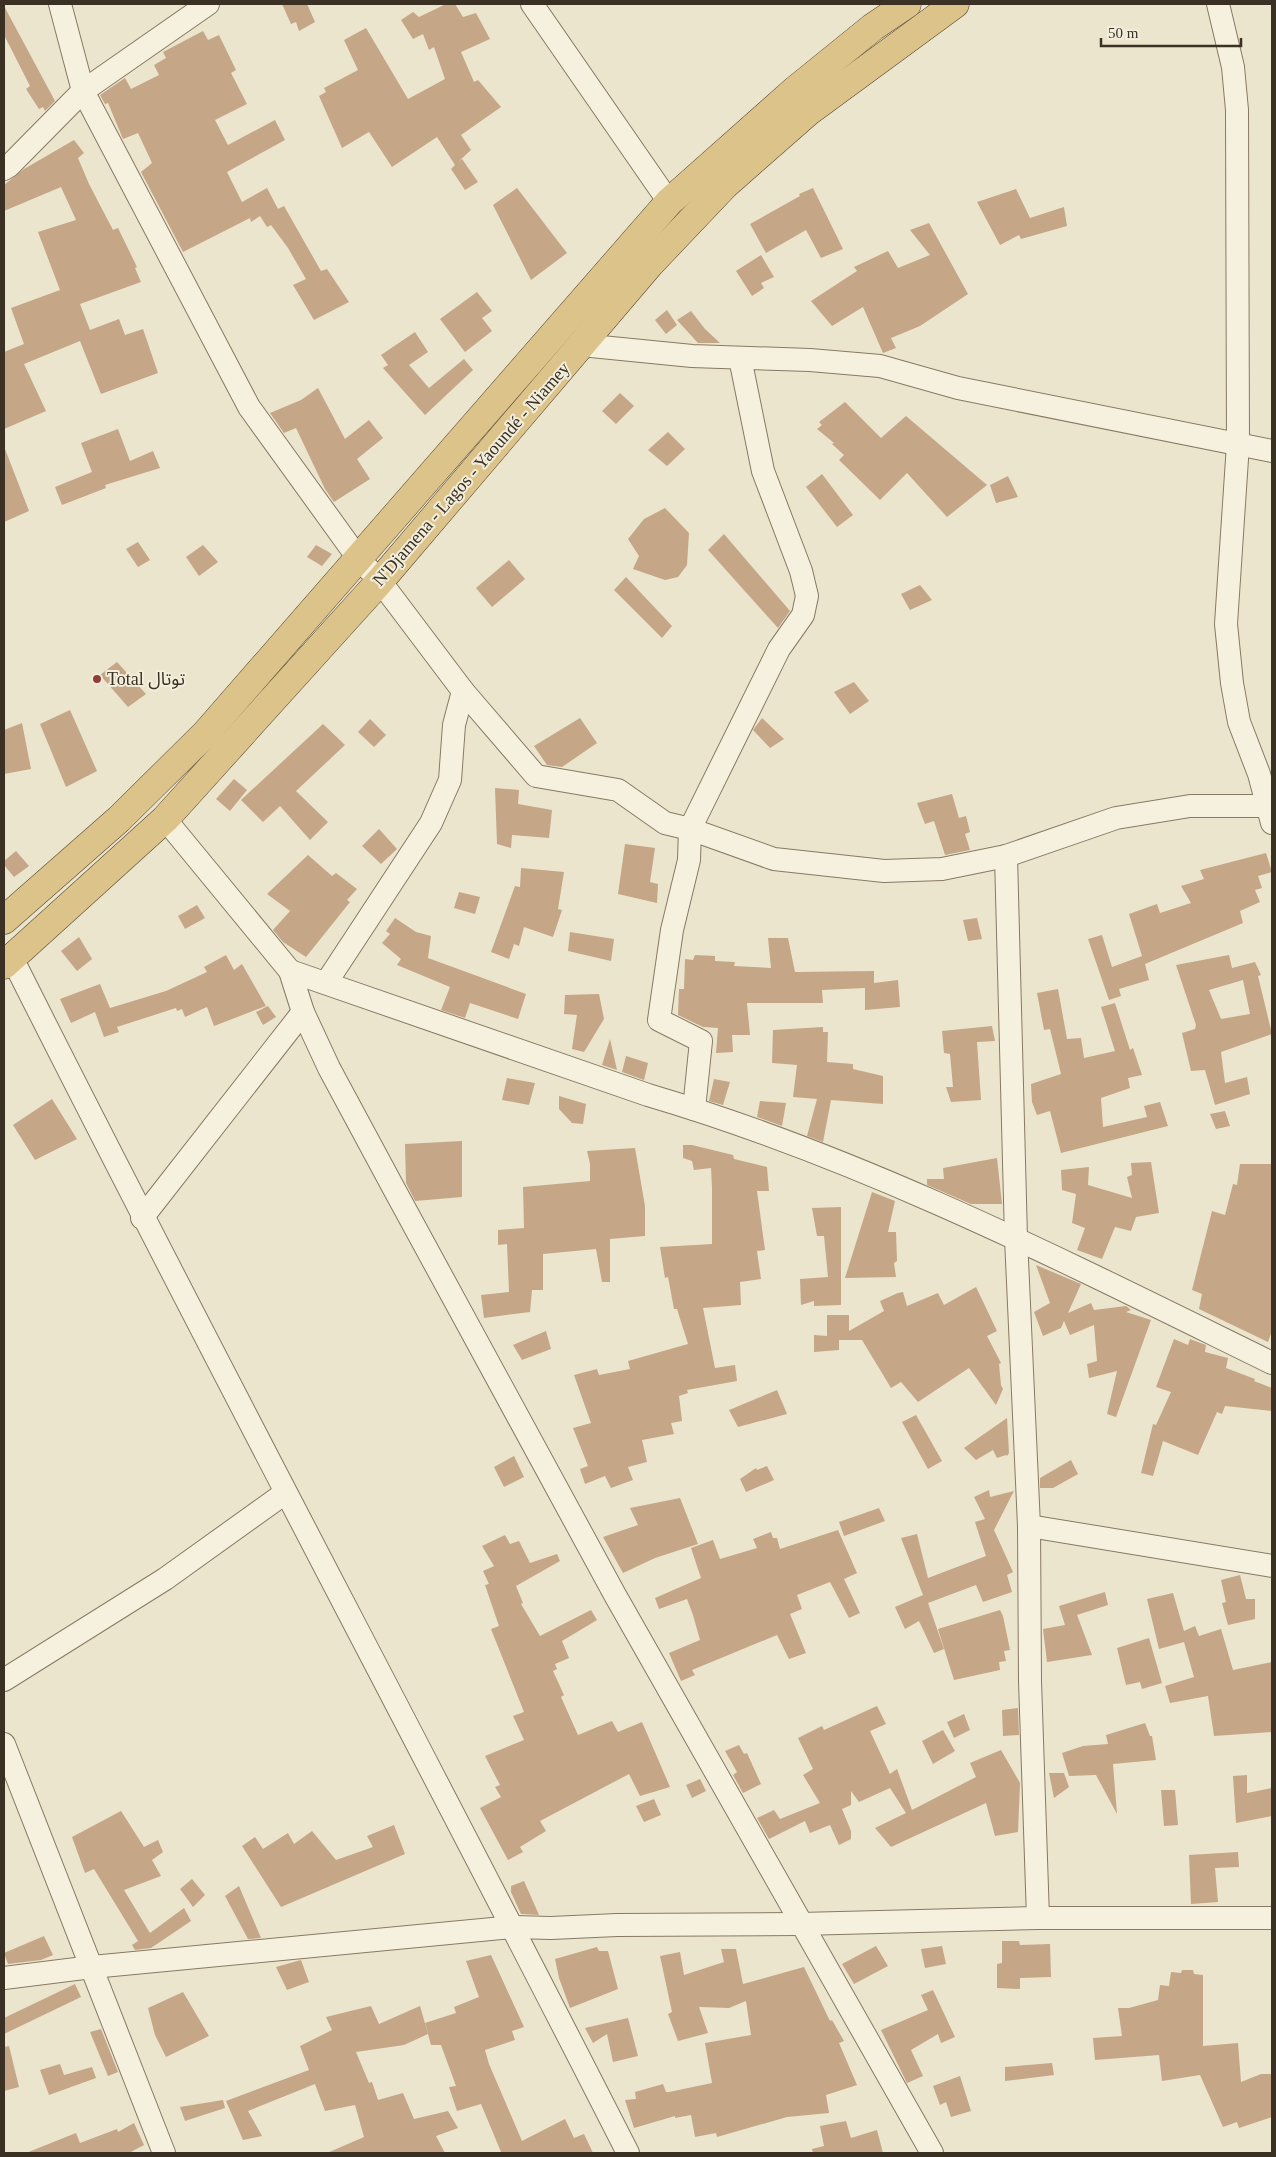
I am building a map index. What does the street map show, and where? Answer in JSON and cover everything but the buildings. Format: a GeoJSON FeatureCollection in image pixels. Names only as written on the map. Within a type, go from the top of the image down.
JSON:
{"type":"FeatureCollection","features":[{"type":"Feature","properties":{"kind":"highway","name":"N'Djamena - Lagos - Yaoundé - Niamey"},"geometry":{"type":"LineString","coordinates":[[4,920],[119,819],[206,733],[668,202],[794,91],[872,27],[907,4]]}},
{"type":"Feature","properties":{"kind":"highway","name":"N'Djamena - Lagos - Yaoundé - Niamey"},"geometry":{"type":"LineString","coordinates":[[8,961],[165,818],[380,581],[650,264],[725,185],[808,112],[955,4]]}},
{"type":"Feature","properties":{"kind":"street"},"geometry":{"type":"LineString","coordinates":[[60,4],[83,90],[249,407],[358,558],[380,581],[463,691],[536,776],[618,790],[664,823],[690,829],[774,859],[884,871],[942,869],[1006,856],[1116,818],[1190,806],[1270,814],[1259,774],[1239,722],[1232,683],[1226,624],[1238,444],[1237,110],[1233,67],[1218,4]]}},
{"type":"Feature","properties":{"kind":"street"},"geometry":{"type":"LineString","coordinates":[[4,169],[83,90],[208,4]]}},
{"type":"Feature","properties":{"kind":"street"},"geometry":{"type":"LineString","coordinates":[[532,4],[668,202]]}},
{"type":"Feature","properties":{"kind":"street"},"geometry":{"type":"LineString","coordinates":[[581,345],[692,356],[810,360],[880,366],[958,388],[1272,450]]}},
{"type":"Feature","properties":{"kind":"street"},"geometry":{"type":"LineString","coordinates":[[694,1109],[701,1041],[659,1020],[664,999],[672,930],[689,860],[690,829],[771,664],[803,615],[807,596],[801,571],[763,471],[740,358]]}},
{"type":"Feature","properties":{"kind":"street"},"geometry":{"type":"LineString","coordinates":[[326,983],[431,823],[450,780],[454,725],[463,691]]}},
{"type":"Feature","properties":{"kind":"street"},"geometry":{"type":"LineString","coordinates":[[165,818],[290,971],[303,1012],[329,1068],[610,1587],[932,2153]]}},
{"type":"Feature","properties":{"kind":"street"},"geometry":{"type":"LineString","coordinates":[[1006,856],[1016,1238],[1029,1526],[1030,1681],[1038,1918]]}},
{"type":"Feature","properties":{"kind":"street"},"geometry":{"type":"LineString","coordinates":[[8,961],[513,1927],[628,2153]]}},
{"type":"Feature","properties":{"kind":"street"},"geometry":{"type":"LineString","coordinates":[[290,971],[648,1095],[694,1109],[876,1177],[1016,1238],[1272,1363]]}},
{"type":"Feature","properties":{"kind":"street"},"geometry":{"type":"LineString","coordinates":[[142,1218],[303,1012]]}},
{"type":"Feature","properties":{"kind":"street"},"geometry":{"type":"LineString","coordinates":[[4,1680],[164,1579],[285,1492]]}},
{"type":"Feature","properties":{"kind":"street"},"geometry":{"type":"LineString","coordinates":[[1029,1526],[1272,1566]]}},
{"type":"Feature","properties":{"kind":"street"},"geometry":{"type":"LineString","coordinates":[[4,1744],[164,2153]]}},
{"type":"Feature","properties":{"kind":"street"},"geometry":{"type":"LineString","coordinates":[[4,1978],[92,1967],[513,1927],[800,1924],[1038,1918],[1272,1918]]}},
{"type":"Feature","properties":{"kind":"place","name":"Total توتال"},"geometry":{"type":"Point","coordinates":[97,679]}}]}
